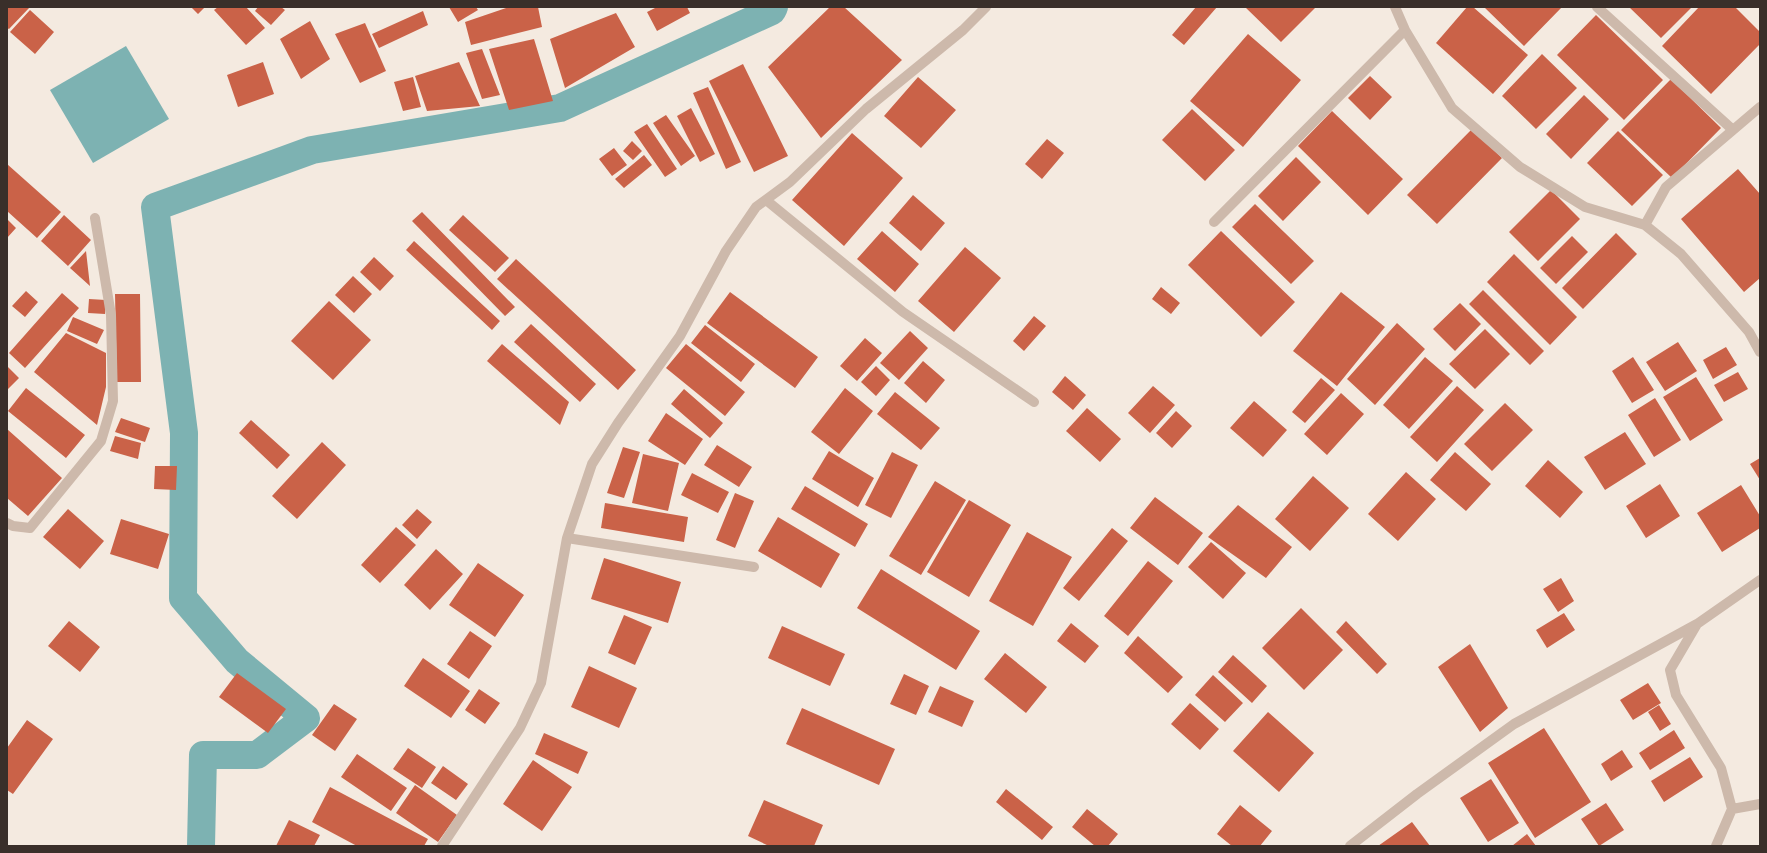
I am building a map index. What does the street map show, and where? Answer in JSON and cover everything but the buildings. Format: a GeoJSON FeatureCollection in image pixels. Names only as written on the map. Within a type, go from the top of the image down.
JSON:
{"type":"FeatureCollection","features":[{"type":"Feature","properties":{"kind":"street"},"geometry":{"type":"LineString","coordinates":[[442,846],[520,728],[541,683],[567,538],[592,464],[618,423],[680,336],[726,251],[756,207],[790,182],[866,109],[963,30],[986,7]]}},
{"type":"Feature","properties":{"kind":"street"},"geometry":{"type":"LineString","coordinates":[[1394,7],[1405,30],[1452,108],[1520,167],[1585,207],[1645,225],[1681,254],[1748,332],[1760,352]]}},
{"type":"Feature","properties":{"kind":"street"},"geometry":{"type":"LineString","coordinates":[[1597,7],[1733,130]]}},
{"type":"Feature","properties":{"kind":"street"},"geometry":{"type":"LineString","coordinates":[[1214,222],[1405,30]]}},
{"type":"Feature","properties":{"kind":"street"},"geometry":{"type":"LineString","coordinates":[[1645,225],[1666,187],[1760,107]]}},
{"type":"Feature","properties":{"kind":"street"},"geometry":{"type":"LineString","coordinates":[[766,200],[903,312],[1034,402]]}},
{"type":"Feature","properties":{"kind":"street"},"geometry":{"type":"LineString","coordinates":[[7,523],[13,526],[30,528],[101,441],[114,401],[111,315],[95,218]]}},
{"type":"Feature","properties":{"kind":"street"},"geometry":{"type":"LineString","coordinates":[[567,538],[754,567]]}},
{"type":"Feature","properties":{"kind":"street"},"geometry":{"type":"LineString","coordinates":[[1350,846],[1417,794],[1514,724],[1697,624],[1760,580]]}},
{"type":"Feature","properties":{"kind":"street"},"geometry":{"type":"LineString","coordinates":[[1697,624],[1670,670],[1676,695],[1721,768],[1732,809],[1716,846]]}},
{"type":"Feature","properties":{"kind":"street"},"geometry":{"type":"LineString","coordinates":[[1732,809],[1760,804]]}},
{"type":"Feature","properties":{"kind":"water"},"geometry":{"type":"Polygon","coordinates":[[[126,46],[169,119],[93,163],[50,90],[126,46]]]}},
{"type":"Feature","properties":{"kind":"waterway"},"geometry":{"type":"LineString","coordinates":[[201,846],[203,755],[257,755],[306,718],[237,661],[183,598],[184,433],[155,207],[312,150],[560,108],[772,11],[774,7]]}}]}
